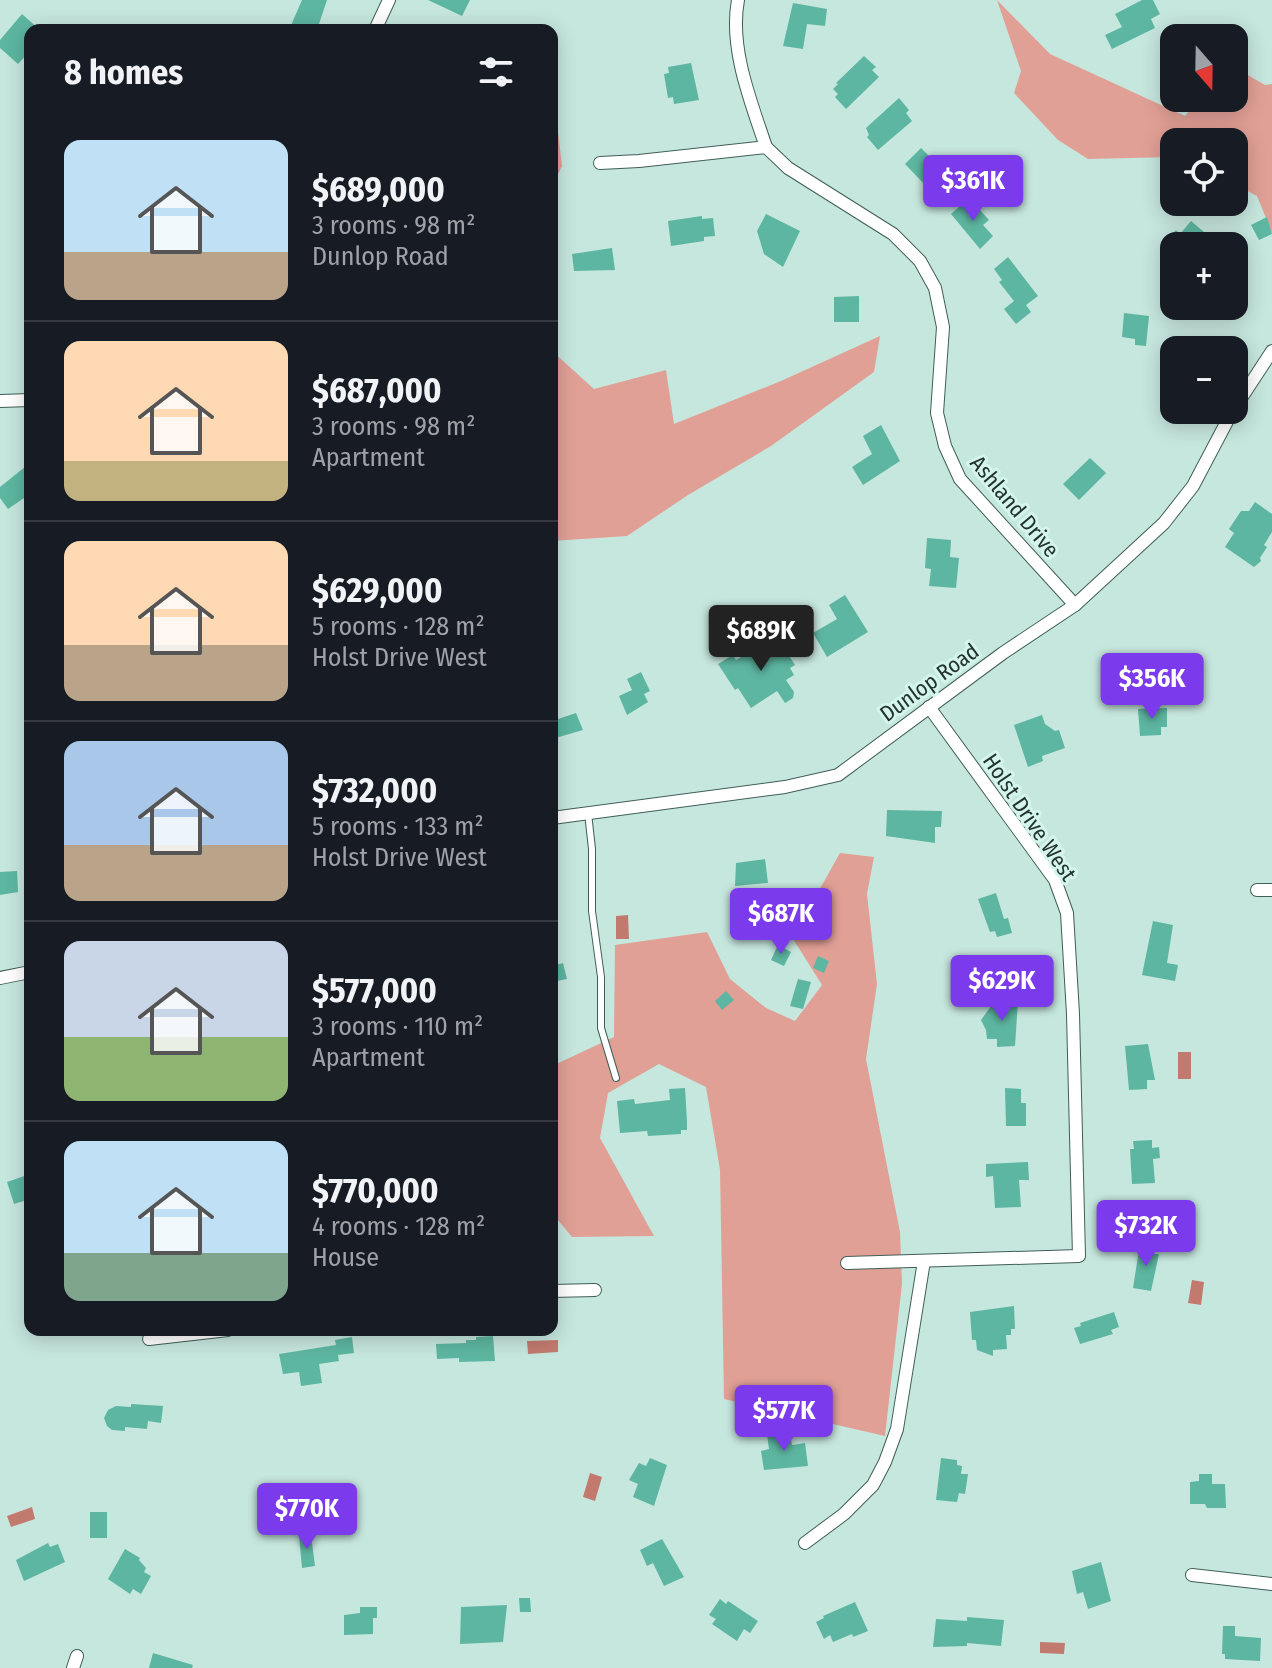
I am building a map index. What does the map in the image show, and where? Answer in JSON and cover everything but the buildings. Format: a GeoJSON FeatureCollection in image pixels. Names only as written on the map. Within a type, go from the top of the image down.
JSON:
{"type":"FeatureCollection","features":[{"type":"Feature","properties":{"kind":"street"},"geometry":{"type":"LineString","coordinates":[[378,24],[389,0]]}},
{"type":"Feature","properties":{"kind":"street"},"geometry":{"type":"LineString","coordinates":[[600,163],[766,147],[738,42],[735,14],[738,0]]}},
{"type":"Feature","properties":{"kind":"street","name":"Ashland Drive"},"geometry":{"type":"LineString","coordinates":[[766,147],[788,168],[893,234],[920,261],[935,288],[943,327],[937,413],[945,446],[960,479],[1075,605]]}},
{"type":"Feature","properties":{"kind":"street","name":"Dunlop Road"},"geometry":{"type":"LineString","coordinates":[[1248,388],[1272,351]]}},
{"type":"Feature","properties":{"kind":"street"},"geometry":{"type":"LineString","coordinates":[[0,401],[24,400]]}},
{"type":"Feature","properties":{"kind":"street","name":"Dunlop Road"},"geometry":{"type":"LineString","coordinates":[[558,817],[785,787],[838,775],[1075,605],[1164,523],[1193,486],[1226,424]]}},
{"type":"Feature","properties":{"kind":"street","name":"Holst Drive West"},"geometry":{"type":"LineString","coordinates":[[847,1263],[1079,1256],[1073,1014],[1067,913],[1055,880],[929,707]]}},
{"type":"Feature","properties":{"kind":"street"},"geometry":{"type":"LineString","coordinates":[[1257,890],[1272,890]]}},
{"type":"Feature","properties":{"kind":"street"},"geometry":{"type":"LineString","coordinates":[[0,978],[24,973]]}},
{"type":"Feature","properties":{"kind":"street"},"geometry":{"type":"LineString","coordinates":[[805,1543],[844,1514],[873,1485],[885,1462],[897,1429],[924,1261]]}},
{"type":"Feature","properties":{"kind":"street"},"geometry":{"type":"LineString","coordinates":[[558,1291],[595,1290]]}},
{"type":"Feature","properties":{"kind":"street"},"geometry":{"type":"LineString","coordinates":[[149,1339],[175,1336]]}},
{"type":"Feature","properties":{"kind":"street"},"geometry":{"type":"LineString","coordinates":[[1192,1575],[1272,1584]]}},
{"type":"Feature","properties":{"kind":"lane"},"geometry":{"type":"LineString","coordinates":[[588,813],[592,849],[592,911],[601,977],[601,1028],[616,1078]]}},
{"type":"Feature","properties":{"kind":"shaded area"},"geometry":{"type":"Polygon","coordinates":[[[997,0],[1050,54],[1160,105],[1160,112],[1176,112],[1185,116],[1188,112],[1248,112],[1248,75],[1265,85],[1272,84],[1272,233],[1257,196],[1248,191],[1248,128],[1160,128],[1160,157],[1088,159],[1058,140],[1014,93],[1021,71],[997,0]]]}},
{"type":"Feature","properties":{"kind":"shaded area"},"geometry":{"type":"Polygon","coordinates":[[[558,132],[562,166],[558,174],[558,132]]]}},
{"type":"Feature","properties":{"kind":"shaded area"},"geometry":{"type":"Polygon","coordinates":[[[880,336],[874,372],[771,446],[688,495],[627,536],[558,541],[558,356],[594,389],[666,370],[674,424],[781,381],[880,336]]]}},
{"type":"Feature","properties":{"kind":"shaded area"},"geometry":{"type":"Polygon","coordinates":[[[840,853],[874,857],[867,894],[877,984],[866,1059],[900,1232],[902,1284],[885,1436],[724,1399],[720,1170],[706,1087],[659,1064],[608,1093],[600,1138],[654,1236],[572,1237],[558,1220],[558,1063],[614,1037],[615,945],[707,932],[730,979],[766,1008],[795,1021],[822,985],[790,934],[840,853]]]}},
{"type":"Feature","properties":{"kind":"shaded area"},"geometry":{"type":"Polygon","coordinates":[[[628,915],[629,939],[616,939],[616,916],[628,915]]]}},
{"type":"Feature","properties":{"kind":"shaded area"},"geometry":{"type":"Polygon","coordinates":[[[1178,1052],[1191,1052],[1191,1079],[1178,1079],[1178,1052]]]}},
{"type":"Feature","properties":{"kind":"shaded area"},"geometry":{"type":"Polygon","coordinates":[[[1192,1280],[1204,1282],[1201,1305],[1188,1303],[1192,1280]]]}},
{"type":"Feature","properties":{"kind":"shaded area"},"geometry":{"type":"Polygon","coordinates":[[[558,1340],[558,1352],[528,1354],[527,1341],[558,1340]]]}},
{"type":"Feature","properties":{"kind":"shaded area"},"geometry":{"type":"Polygon","coordinates":[[[590,1473],[602,1477],[595,1501],[583,1497],[590,1473]]]}},
{"type":"Feature","properties":{"kind":"shaded area"},"geometry":{"type":"Polygon","coordinates":[[[32,1507],[35,1519],[11,1527],[7,1516],[32,1507]]]}},
{"type":"Feature","properties":{"kind":"shaded area"},"geometry":{"type":"Polygon","coordinates":[[[1040,1642],[1065,1643],[1064,1654],[1040,1653],[1040,1642]]]}}]}
